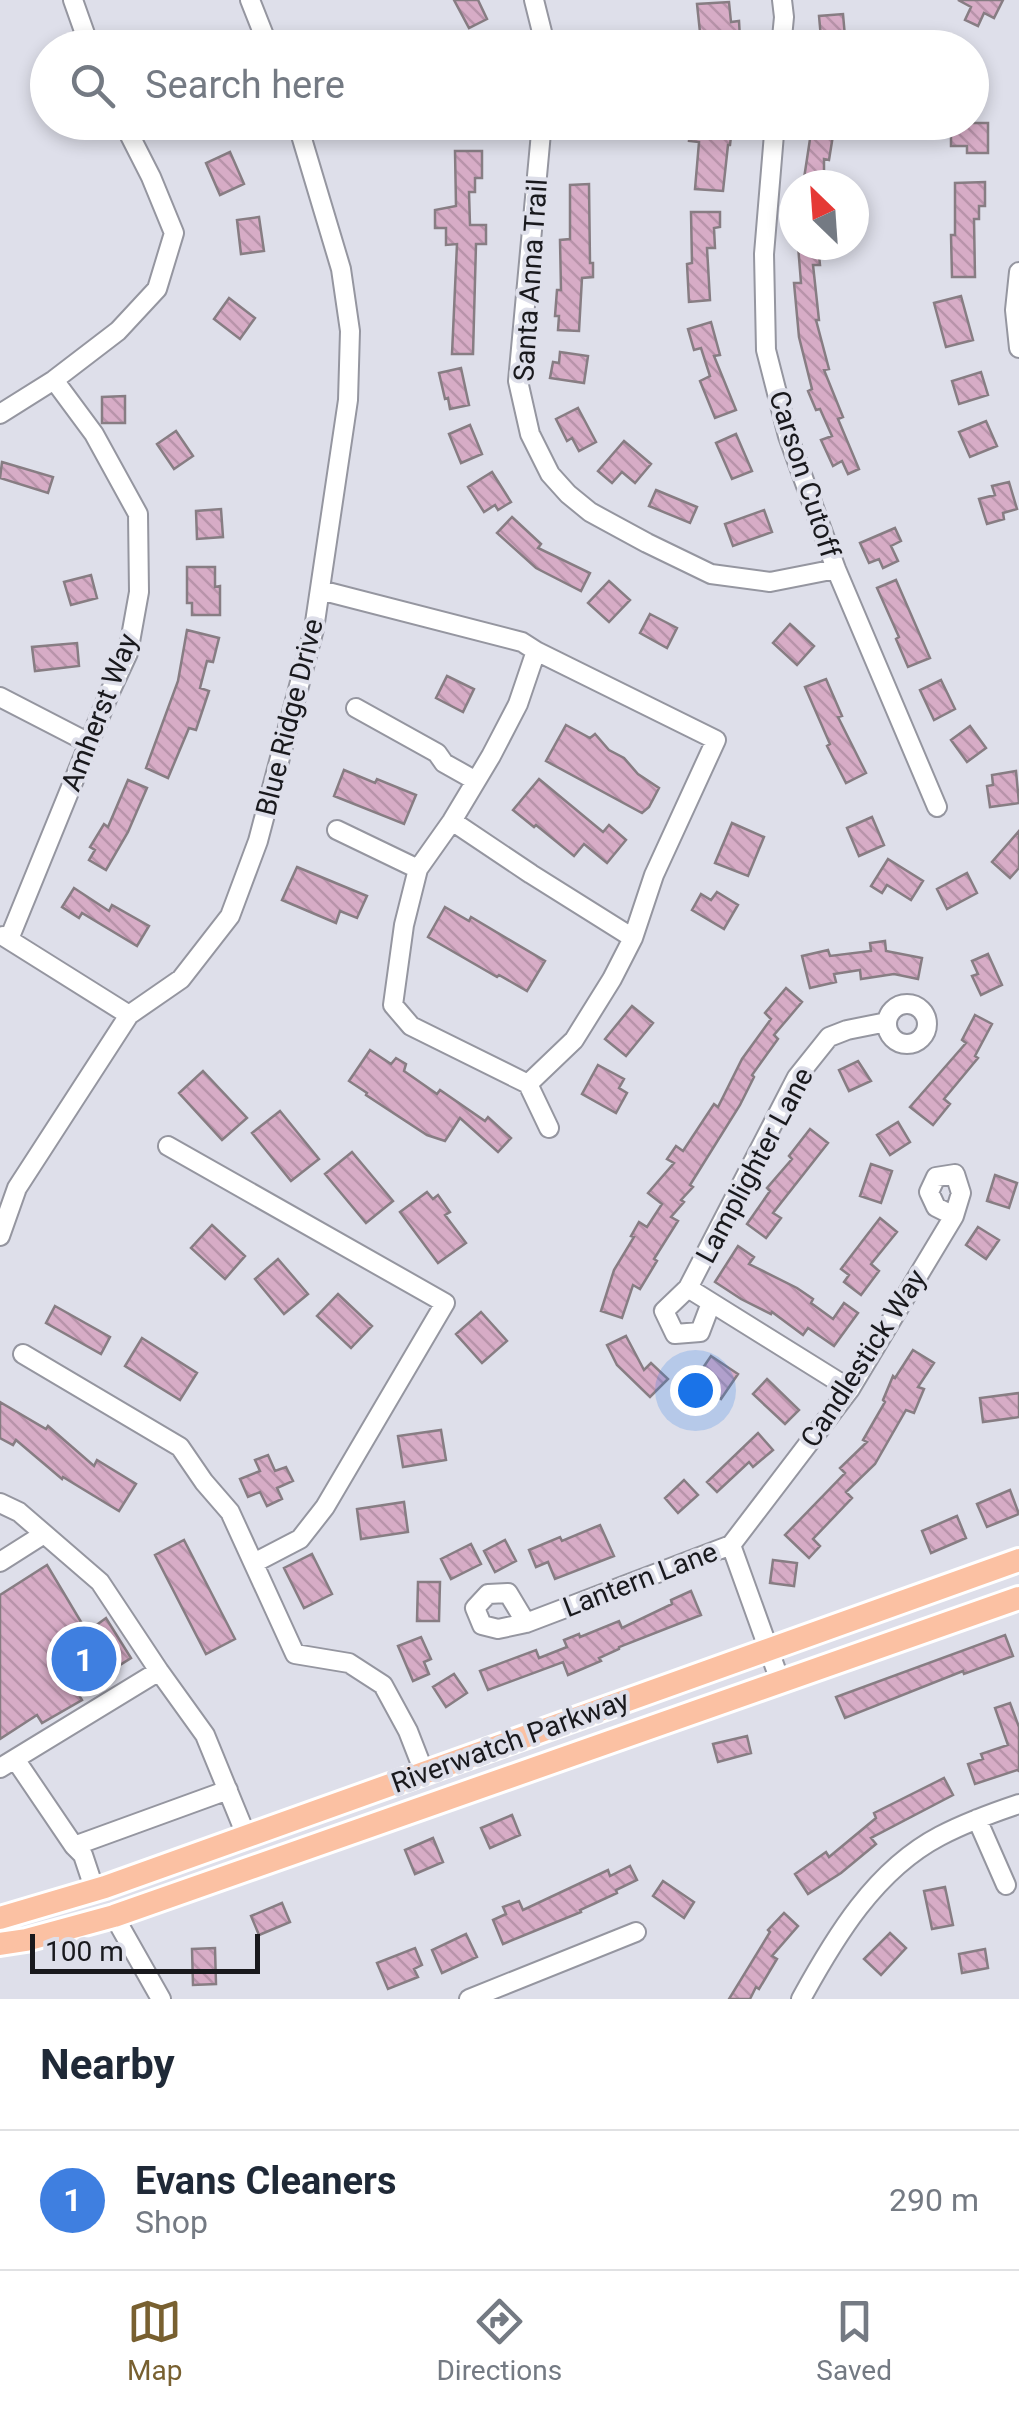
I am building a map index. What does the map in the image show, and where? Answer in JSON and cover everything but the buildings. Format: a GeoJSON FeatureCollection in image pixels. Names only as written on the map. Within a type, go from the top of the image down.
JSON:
{"type":"FeatureCollection","features":[{"type":"Feature","properties":{"kind":"main road","name":"Riverwatch Parkway"},"geometry":{"type":"LineString","coordinates":[[0,1918],[96,1891],[1019,1560]]}},
{"type":"Feature","properties":{"kind":"main road","name":"Riverwatch Parkway"},"geometry":{"type":"LineString","coordinates":[[0,1944],[114,1916],[1019,1598]]}},
{"type":"Feature","properties":{"kind":"street"},"geometry":{"type":"LineString","coordinates":[[73,0],[84,30]]}},
{"type":"Feature","properties":{"kind":"street"},"geometry":{"type":"LineString","coordinates":[[250,0],[262,30]]}},
{"type":"Feature","properties":{"kind":"street"},"geometry":{"type":"LineString","coordinates":[[534,0],[542,30]]}},
{"type":"Feature","properties":{"kind":"street"},"geometry":{"type":"LineString","coordinates":[[782,0],[783,30]]}},
{"type":"Feature","properties":{"kind":"street"},"geometry":{"type":"LineString","coordinates":[[0,414],[54,380],[118,331],[157,289],[174,233],[132,140]]}},
{"type":"Feature","properties":{"kind":"street","name":"Blue Ridge Drive"},"geometry":{"type":"LineString","coordinates":[[0,1236],[8,1185],[130,1015],[181,979],[230,916],[258,841],[314,628],[348,400],[350,331],[341,269],[303,140]]}},
{"type":"Feature","properties":{"kind":"street","name":"Santa Anna Trail"},"geometry":{"type":"LineString","coordinates":[[540,140],[518,381],[530,434],[550,474],[590,512],[711,574],[770,582],[836,570]]}},
{"type":"Feature","properties":{"kind":"street","name":"Carson Cutoff"},"geometry":{"type":"LineString","coordinates":[[774,140],[764,254],[766,350],[788,436],[836,570],[937,807]]}},
{"type":"Feature","properties":{"kind":"street"},"geometry":{"type":"LineString","coordinates":[[1019,272],[1015,310],[1019,348]]}},
{"type":"Feature","properties":{"kind":"street","name":"Amherst Way"},"geometry":{"type":"LineString","coordinates":[[5,937],[128,653],[140,592],[138,514],[94,434],[54,380]]}},
{"type":"Feature","properties":{"kind":"street"},"geometry":{"type":"LineString","coordinates":[[320,590],[522,642],[716,740],[612,979],[574,1040],[528,1084]]}},
{"type":"Feature","properties":{"kind":"street"},"geometry":{"type":"LineString","coordinates":[[536,652],[518,704],[476,782],[418,869],[404,925],[393,1005],[411,1026],[528,1084],[549,1128]]}},
{"type":"Feature","properties":{"kind":"street"},"geometry":{"type":"LineString","coordinates":[[0,697],[89,744]]}},
{"type":"Feature","properties":{"kind":"street"},"geometry":{"type":"LineString","coordinates":[[356,708],[438,753],[444,762],[476,782]]}},
{"type":"Feature","properties":{"kind":"street"},"geometry":{"type":"LineString","coordinates":[[452,821],[633,938]]}},
{"type":"Feature","properties":{"kind":"street"},"geometry":{"type":"LineString","coordinates":[[337,830],[418,869]]}},
{"type":"Feature","properties":{"kind":"street"},"geometry":{"type":"LineString","coordinates":[[5,937],[130,1015]]}},
{"type":"Feature","properties":{"kind":"street","name":"Lamplighter Lane"},"geometry":{"type":"LineString","coordinates":[[850,1389],[688,1288],[797,1077],[828,1037],[887,1022]]}},
{"type":"Feature","properties":{"kind":"street"},"geometry":{"type":"LineString","coordinates":[[168,1146],[445,1303],[325,1508],[300,1540],[254,1563]]}},
{"type":"Feature","properties":{"kind":"street","name":"Candlestick Way"},"geometry":{"type":"LineString","coordinates":[[731,1545],[850,1389],[954,1216]]}},
{"type":"Feature","properties":{"kind":"street"},"geometry":{"type":"LineString","coordinates":[[688,1288],[664,1311],[675,1334],[700,1332],[711,1303]]}},
{"type":"Feature","properties":{"kind":"street"},"geometry":{"type":"LineString","coordinates":[[24,1354],[180,1447],[230,1512],[294,1654],[349,1663],[383,1685],[408,1730],[424,1772]]}},
{"type":"Feature","properties":{"kind":"street"},"geometry":{"type":"LineString","coordinates":[[0,1503],[19,1512],[100,1582],[205,1735],[246,1836]]}},
{"type":"Feature","properties":{"kind":"street"},"geometry":{"type":"LineString","coordinates":[[0,1562],[44,1534]]}},
{"type":"Feature","properties":{"kind":"street","name":"Lantern Lane"},"geometry":{"type":"LineString","coordinates":[[526,1622],[731,1545],[780,1681]]}},
{"type":"Feature","properties":{"kind":"street"},"geometry":{"type":"LineString","coordinates":[[96,1891],[83,1855],[7,1763],[159,1671]]}},
{"type":"Feature","properties":{"kind":"street"},"geometry":{"type":"LineString","coordinates":[[74,1846],[228,1790]]}},
{"type":"Feature","properties":{"kind":"street"},"geometry":{"type":"LineString","coordinates":[[801,1999],[828,1948],[860,1904],[900,1865],[936,1838],[1019,1804]]}},
{"type":"Feature","properties":{"kind":"street"},"geometry":{"type":"LineString","coordinates":[[978,1819],[1006,1885]]}},
{"type":"Feature","properties":{"kind":"street"},"geometry":{"type":"LineString","coordinates":[[114,1916],[161,1999]]}},
{"type":"Feature","properties":{"kind":"street"},"geometry":{"type":"LineString","coordinates":[[468,1999],[636,1932]]}},
{"type":"Feature","properties":{"kind":"place","name":"Evans Cleaners"},"geometry":{"type":"Point","coordinates":[84,1659]}}]}
